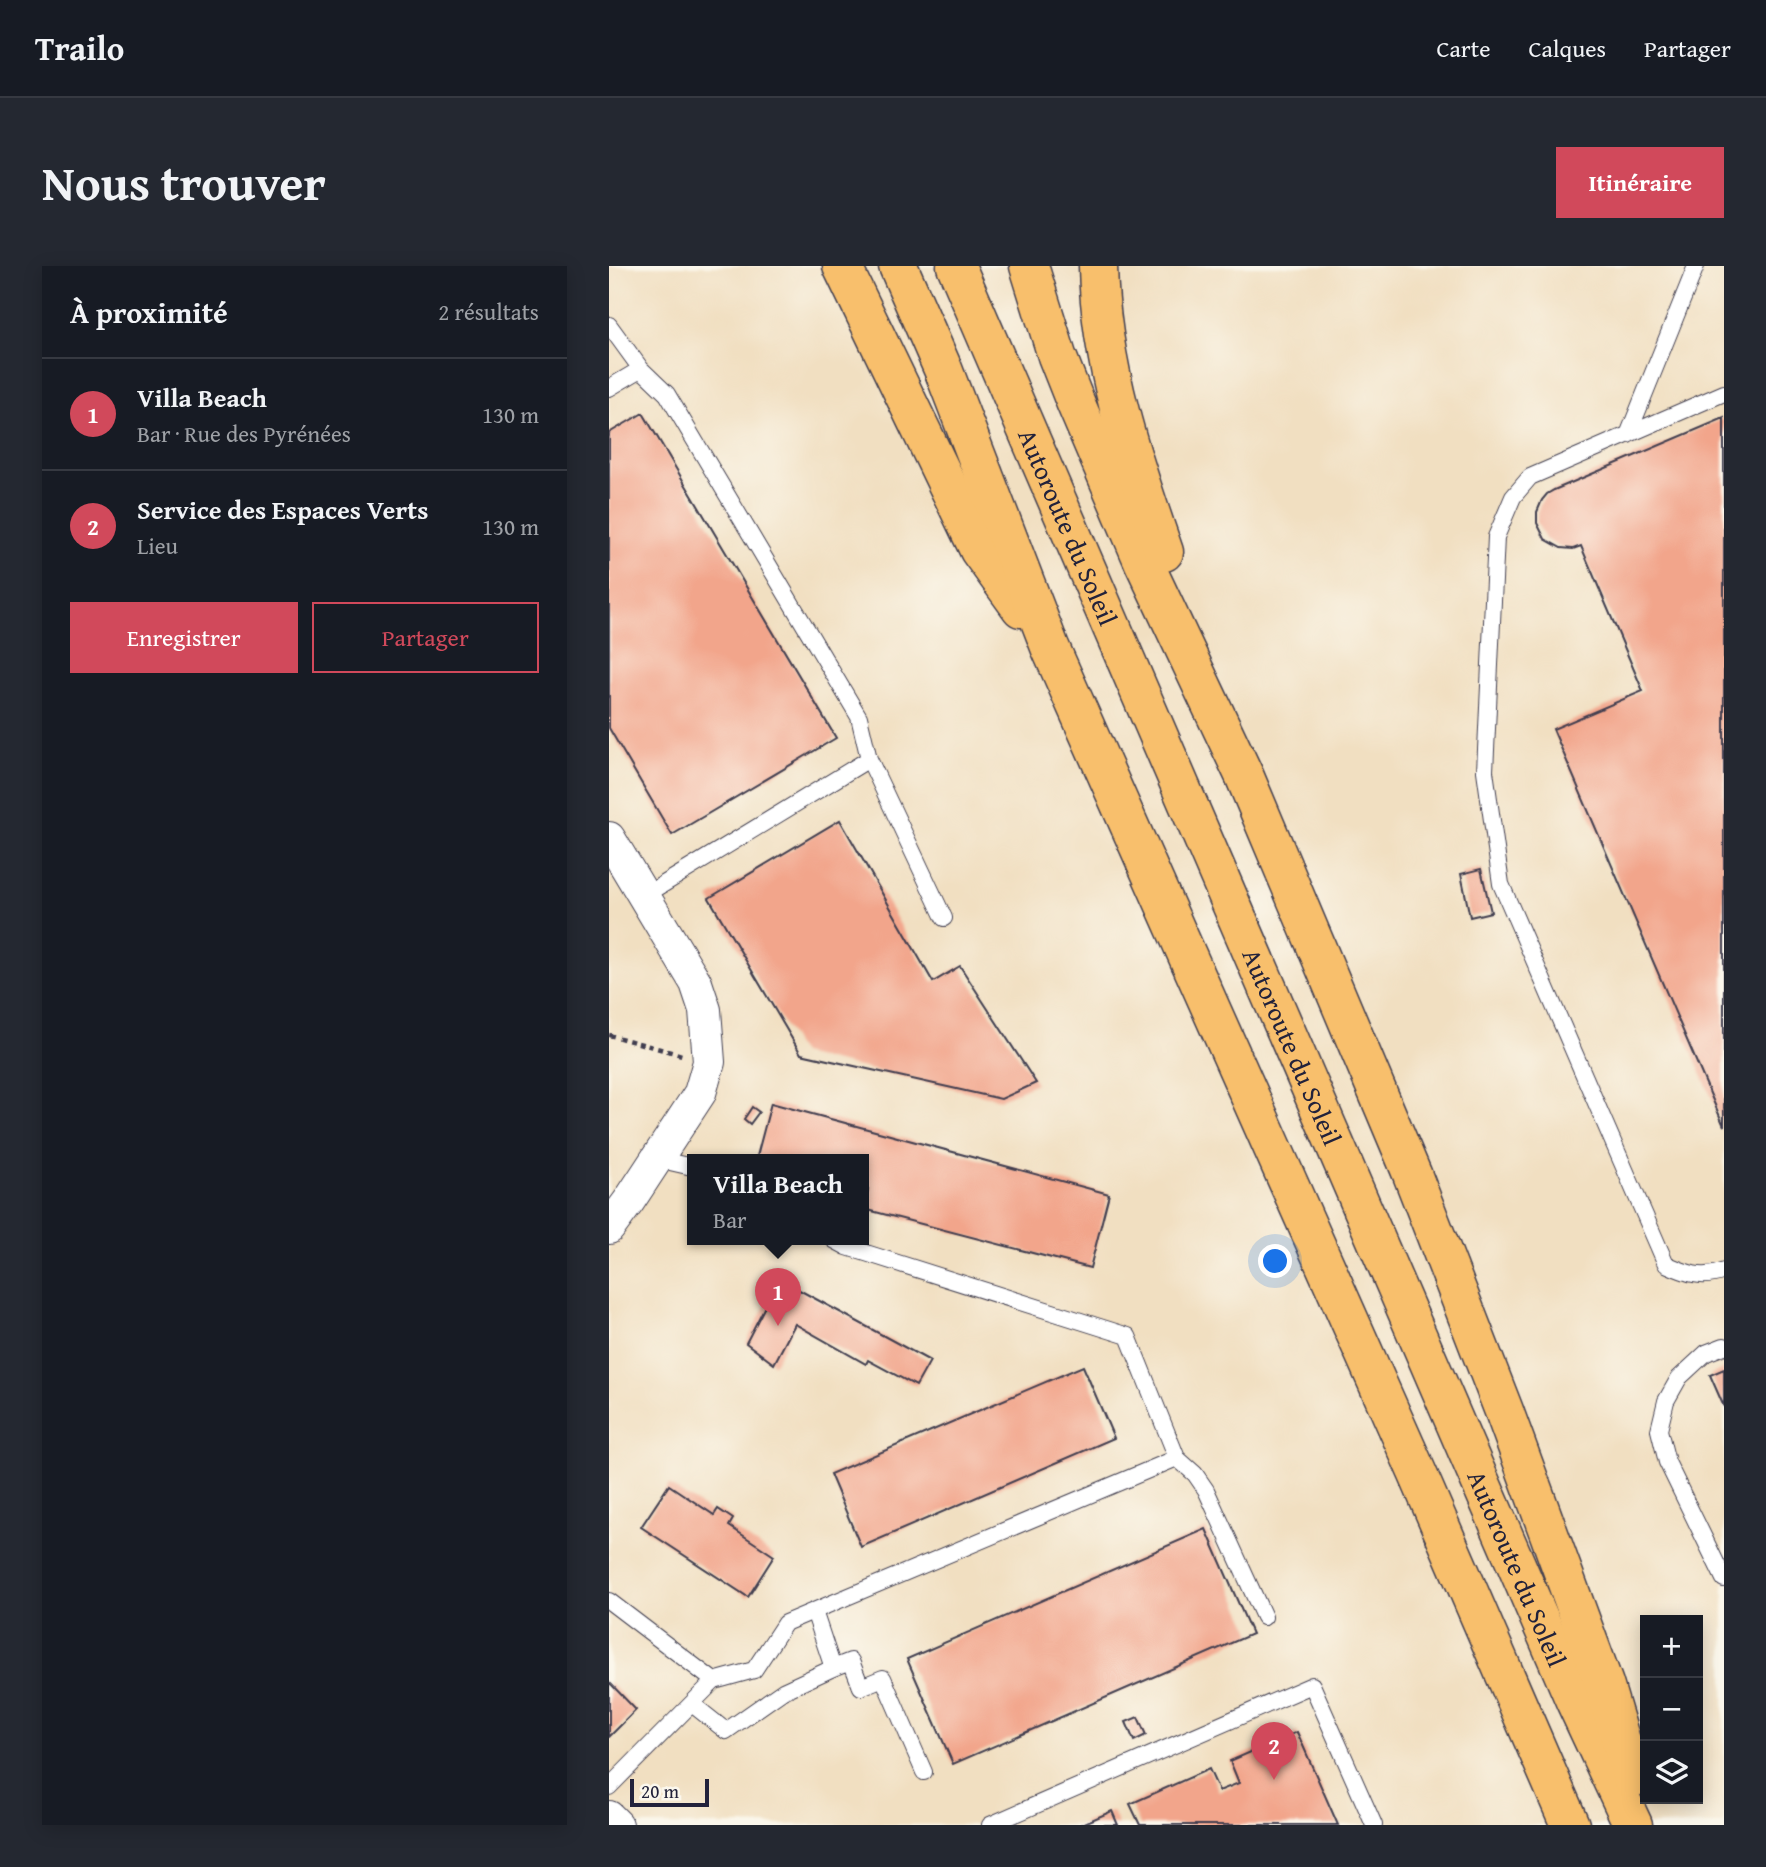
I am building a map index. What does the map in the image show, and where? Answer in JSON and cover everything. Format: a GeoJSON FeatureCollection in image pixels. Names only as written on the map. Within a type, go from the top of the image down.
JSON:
{"type":"FeatureCollection","features":[{"type":"Feature","properties":{"kind":"highway"},"geometry":{"type":"LineString","coordinates":[[842,266],[979,550],[1050,647]]}},
{"type":"Feature","properties":{"kind":"highway","name":"Autoroute du Soleil"},"geometry":{"type":"LineString","coordinates":[[898,266],[943,369],[1050,647],[1400,1434],[1570,1825]]}},
{"type":"Feature","properties":{"kind":"highway","name":"Autoroute du Soleil"},"geometry":{"type":"LineString","coordinates":[[956,266],[1558,1663],[1633,1825]]}},
{"type":"Feature","properties":{"kind":"highway"},"geometry":{"type":"LineString","coordinates":[[1029,266],[1057,356],[1076,404],[1144,564],[1244,775],[1412,1174],[1499,1399],[1604,1684],[1646,1825]]}},
{"type":"Feature","properties":{"kind":"highway"},"geometry":{"type":"LineString","coordinates":[[1098,266],[1106,346],[1126,433],[1141,485],[1244,775]]}},
{"type":"Feature","properties":{"kind":"street"},"geometry":{"type":"LineString","coordinates":[[609,838],[697,983],[705,1010],[709,1062],[700,1093],[609,1228]]}},
{"type":"Feature","properties":{"kind":"street"},"geometry":{"type":"LineString","coordinates":[[609,1816],[617,1825]]}},
{"type":"Feature","properties":{"kind":"lane"},"geometry":{"type":"LineString","coordinates":[[1628,435],[1696,266]]}},
{"type":"Feature","properties":{"kind":"lane"},"geometry":{"type":"LineString","coordinates":[[609,325],[641,369],[667,394],[859,717],[869,759],[944,918]]}},
{"type":"Feature","properties":{"kind":"lane"},"geometry":{"type":"LineString","coordinates":[[609,388],[641,369]]}},
{"type":"Feature","properties":{"kind":"lane"},"geometry":{"type":"LineString","coordinates":[[1724,393],[1530,477],[1513,497],[1496,537],[1485,771],[1501,884],[1666,1264],[1690,1275],[1717,1274],[1724,1271]]}},
{"type":"Feature","properties":{"kind":"lane"},"geometry":{"type":"LineString","coordinates":[[644,896],[869,759]]}},
{"type":"Feature","properties":{"kind":"lane"},"geometry":{"type":"LineString","coordinates":[[657,1159],[687,1166]]}},
{"type":"Feature","properties":{"kind":"lane"},"geometry":{"type":"LineString","coordinates":[[843,1245],[1128,1336],[1177,1458],[1195,1474],[1206,1490],[1264,1617]]}},
{"type":"Feature","properties":{"kind":"lane"},"geometry":{"type":"LineString","coordinates":[[1724,1346],[1706,1353],[1679,1378],[1666,1401],[1659,1430],[1667,1462],[1724,1579]]}},
{"type":"Feature","properties":{"kind":"lane"},"geometry":{"type":"LineString","coordinates":[[609,1787],[714,1681],[754,1670],[785,1623],[1177,1458]]}},
{"type":"Feature","properties":{"kind":"lane"},"geometry":{"type":"LineString","coordinates":[[609,1601],[714,1681]]}},
{"type":"Feature","properties":{"kind":"lane"},"geometry":{"type":"LineString","coordinates":[[814,1611],[833,1668]]}},
{"type":"Feature","properties":{"kind":"lane"},"geometry":{"type":"LineString","coordinates":[[692,1704],[726,1731],[783,1690],[851,1661],[862,1687],[883,1678],[923,1772]]}},
{"type":"Feature","properties":{"kind":"lane"},"geometry":{"type":"LineString","coordinates":[[990,1825],[1312,1685],[1374,1825]]}},
{"type":"Feature","properties":{"kind":"path"},"geometry":{"type":"LineString","coordinates":[[609,1035],[709,1062]]}},
{"type":"Feature","properties":{"kind":"building"},"geometry":{"type":"Polygon","coordinates":[[[643,413],[836,738],[672,835],[609,728],[609,433],[643,413]]]}},
{"type":"Feature","properties":{"kind":"building"},"geometry":{"type":"Polygon","coordinates":[[[1724,418],[1724,1126],[1553,729],[1643,691],[1581,546],[1573,549],[1561,548],[1545,539],[1537,523],[1537,512],[1542,500],[1554,490],[1724,418]]]}},
{"type":"Feature","properties":{"kind":"building"},"geometry":{"type":"Polygon","coordinates":[[[840,820],[933,982],[960,966],[1036,1083],[1001,1099],[801,1054],[709,898],[840,820]]]}},
{"type":"Feature","properties":{"kind":"building"},"geometry":{"type":"Polygon","coordinates":[[[1481,869],[1491,912],[1470,917],[1461,874],[1481,869]]]}},
{"type":"Feature","properties":{"kind":"building"},"geometry":{"type":"Polygon","coordinates":[[[771,1103],[1109,1194],[1090,1268],[869,1210],[869,1154],[758,1154],[771,1103]]]}},
{"type":"Feature","properties":{"kind":"building"},"geometry":{"type":"Polygon","coordinates":[[[752,1107],[759,1112],[750,1124],[744,1119],[752,1107]]]}},
{"type":"Feature","properties":{"kind":"building"},"geometry":{"type":"Polygon","coordinates":[[[779,1279],[930,1361],[916,1386],[868,1360],[866,1364],[795,1324],[774,1364],[746,1343],[779,1279]]]}},
{"type":"Feature","properties":{"kind":"building"},"geometry":{"type":"Polygon","coordinates":[[[1083,1366],[1114,1438],[861,1547],[830,1474],[1083,1366]]]}},
{"type":"Feature","properties":{"kind":"building"},"geometry":{"type":"Polygon","coordinates":[[[1724,1369],[1724,1407],[1710,1375],[1724,1369]]]}},
{"type":"Feature","properties":{"kind":"building"},"geometry":{"type":"Polygon","coordinates":[[[669,1485],[714,1515],[718,1509],[733,1519],[729,1526],[774,1556],[748,1597],[641,1527],[669,1485]]]}},
{"type":"Feature","properties":{"kind":"building"},"geometry":{"type":"Polygon","coordinates":[[[1206,1529],[1252,1634],[953,1764],[907,1659],[1206,1529]]]}},
{"type":"Feature","properties":{"kind":"building"},"geometry":{"type":"Polygon","coordinates":[[[609,1682],[636,1710],[609,1737],[609,1682]]]}},
{"type":"Feature","properties":{"kind":"building"},"geometry":{"type":"Polygon","coordinates":[[[1138,1717],[1146,1735],[1134,1741],[1126,1722],[1138,1717]]]}},
{"type":"Feature","properties":{"kind":"building"},"geometry":{"type":"Polygon","coordinates":[[[1297,1732],[1338,1825],[1140,1825],[1130,1804],[1209,1769],[1219,1791],[1239,1783],[1230,1761],[1297,1732]]]}},
{"type":"Feature","properties":{"kind":"building"},"geometry":{"type":"Polygon","coordinates":[[[1112,1811],[1118,1825],[1080,1825],[1112,1811]]]}},
{"type":"Feature","properties":{"kind":"place","name":"Villa Beach"},"geometry":{"type":"Point","coordinates":[778,1326]}},
{"type":"Feature","properties":{"kind":"place","name":"Service des Espaces Verts"},"geometry":{"type":"Point","coordinates":[1274,1780]}}]}
